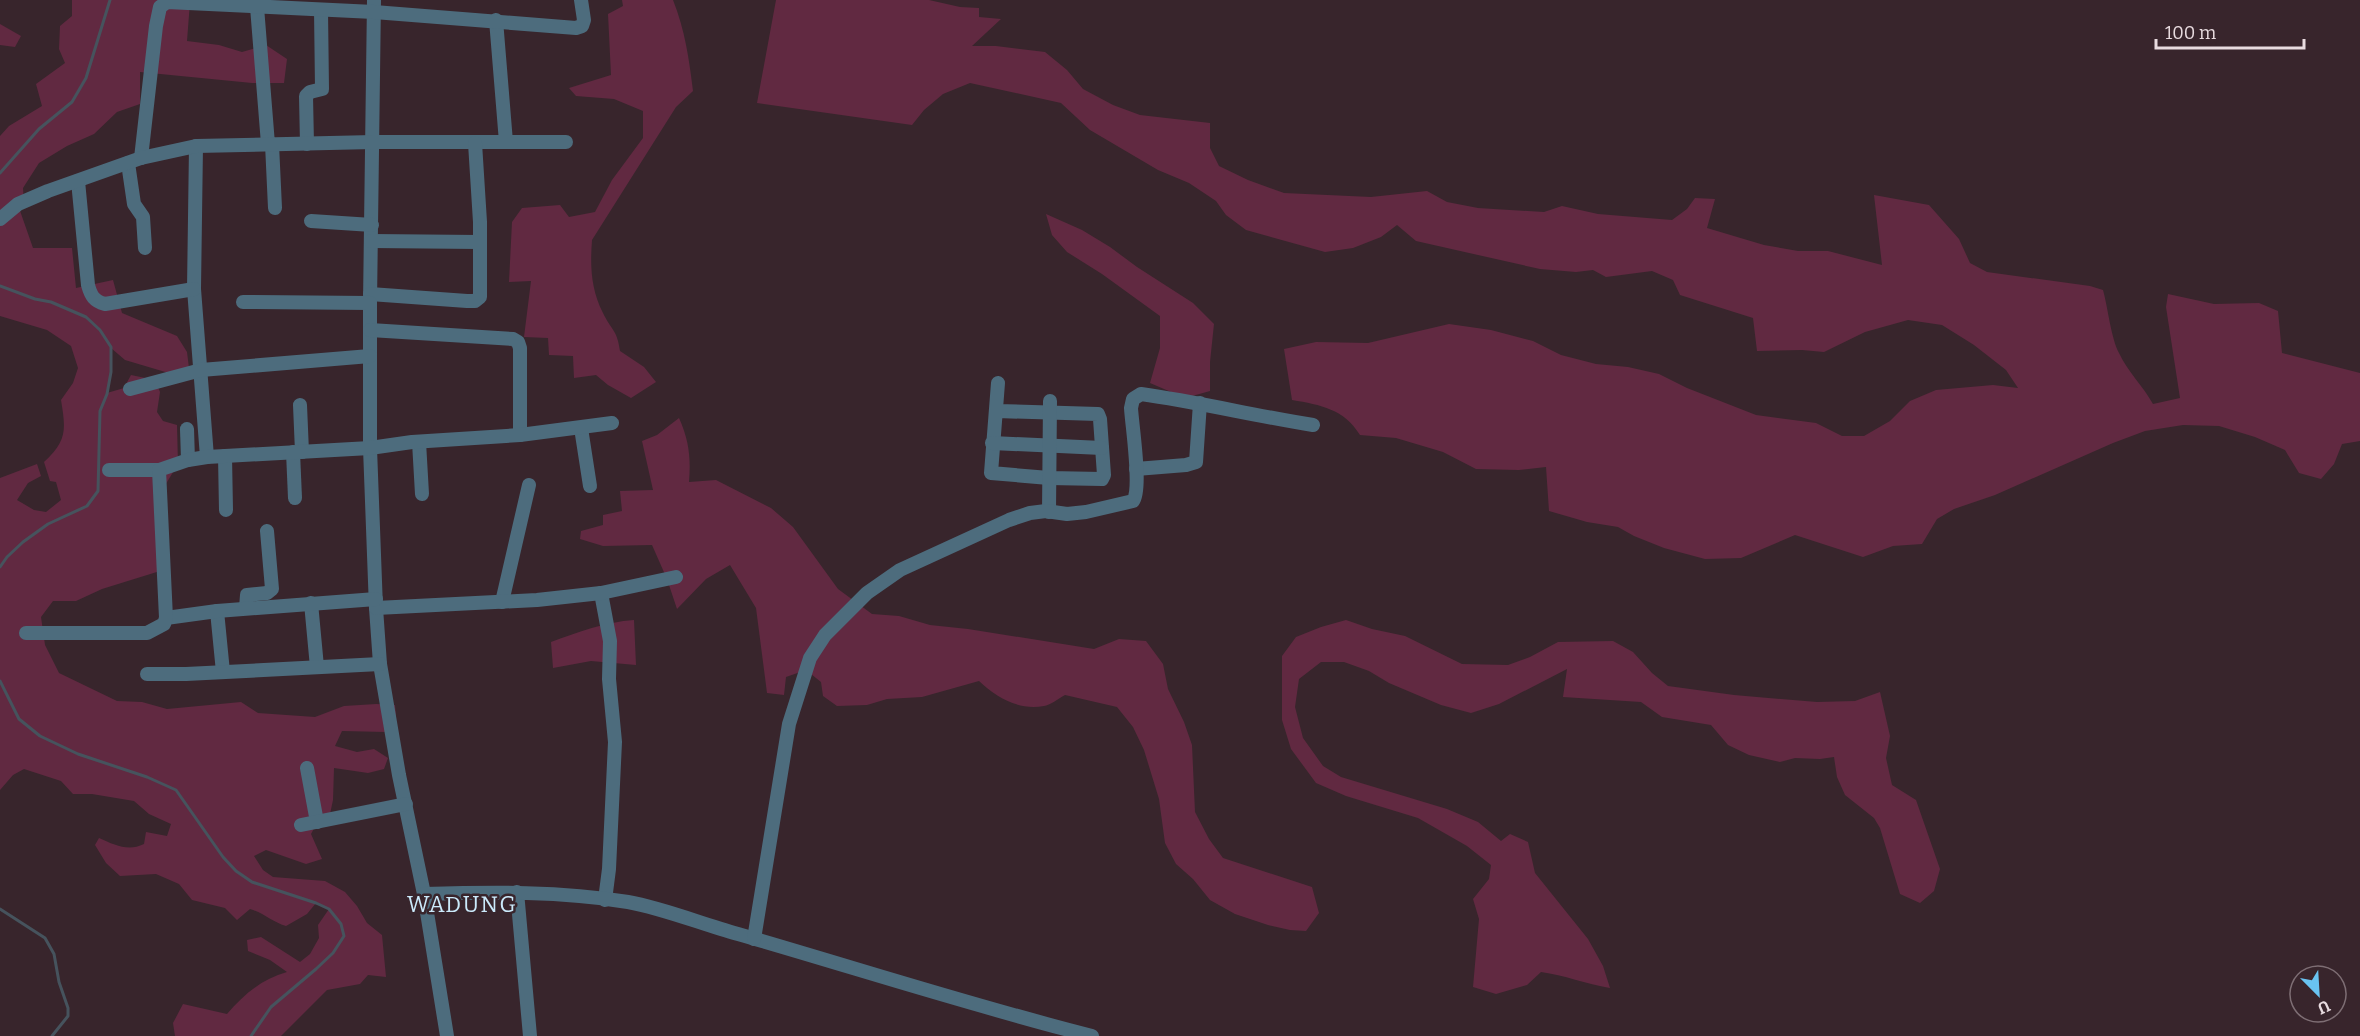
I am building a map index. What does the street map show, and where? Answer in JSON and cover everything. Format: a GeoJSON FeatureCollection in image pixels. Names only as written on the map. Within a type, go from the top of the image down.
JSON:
{"type":"FeatureCollection","features":[{"type":"Feature","properties":{"kind":"street"},"geometry":{"type":"LineString","coordinates":[[145,248],[143,217],[134,204],[134,161],[160,7],[166,2],[265,5],[321,10],[374,6],[576,28],[582,26],[584,20],[581,0]]}},
{"type":"Feature","properties":{"kind":"street"},"geometry":{"type":"LineString","coordinates":[[265,5],[274,208]]}},
{"type":"Feature","properties":{"kind":"street"},"geometry":{"type":"LineString","coordinates":[[374,6],[370,448],[380,664],[424,894],[447,1036]]}},
{"type":"Feature","properties":{"kind":"street"},"geometry":{"type":"LineString","coordinates":[[307,144],[306,96],[309,92],[320,92],[321,89],[321,10]]}},
{"type":"Feature","properties":{"kind":"street"},"geometry":{"type":"LineString","coordinates":[[496,20],[506,142]]}},
{"type":"Feature","properties":{"kind":"street"},"geometry":{"type":"LineString","coordinates":[[0,219],[18,204],[78,181],[134,161],[196,146],[373,142],[566,142]]}},
{"type":"Feature","properties":{"kind":"street"},"geometry":{"type":"LineString","coordinates":[[243,302],[370,298],[475,301],[480,297],[481,289],[476,143]]}},
{"type":"Feature","properties":{"kind":"street"},"geometry":{"type":"LineString","coordinates":[[196,146],[194,289],[207,457]]}},
{"type":"Feature","properties":{"kind":"street"},"geometry":{"type":"LineString","coordinates":[[78,181],[88,285],[96,302],[105,304],[194,289]]}},
{"type":"Feature","properties":{"kind":"street"},"geometry":{"type":"LineString","coordinates":[[311,221],[372,225]]}},
{"type":"Feature","properties":{"kind":"street"},"geometry":{"type":"LineString","coordinates":[[371,241],[479,242]]}},
{"type":"Feature","properties":{"kind":"street"},"geometry":{"type":"LineString","coordinates":[[370,330],[513,339],[518,342],[520,348],[520,435]]}},
{"type":"Feature","properties":{"kind":"street"},"geometry":{"type":"LineString","coordinates":[[130,389],[201,370],[370,356]]}},
{"type":"Feature","properties":{"kind":"street"},"geometry":{"type":"LineString","coordinates":[[997,411],[1050,407],[1098,414],[1104,475],[1102,479],[1049,478],[991,473],[998,383]]}},
{"type":"Feature","properties":{"kind":"street"},"geometry":{"type":"LineString","coordinates":[[754,939],[789,724],[810,658],[825,635],[867,593],[900,570],[1009,520],[1030,513],[1086,512],[1133,501],[1136,494],[1136,469],[1131,408],[1136,396],[1141,394],[1200,403],[1246,415],[1312,425]]}},
{"type":"Feature","properties":{"kind":"street"},"geometry":{"type":"LineString","coordinates":[[1136,469],[1186,465],[1196,462],[1200,403]]}},
{"type":"Feature","properties":{"kind":"street"},"geometry":{"type":"LineString","coordinates":[[295,498],[300,405]]}},
{"type":"Feature","properties":{"kind":"street"},"geometry":{"type":"LineString","coordinates":[[1049,512],[1050,407]]}},
{"type":"Feature","properties":{"kind":"street"},"geometry":{"type":"LineString","coordinates":[[109,470],[159,470],[188,460],[207,457],[370,448],[520,435],[612,423]]}},
{"type":"Feature","properties":{"kind":"street"},"geometry":{"type":"LineString","coordinates":[[581,428],[590,486]]}},
{"type":"Feature","properties":{"kind":"street"},"geometry":{"type":"LineString","coordinates":[[188,429],[188,460]]}},
{"type":"Feature","properties":{"kind":"street"},"geometry":{"type":"LineString","coordinates":[[419,442],[422,494]]}},
{"type":"Feature","properties":{"kind":"street"},"geometry":{"type":"LineString","coordinates":[[992,443],[1102,448]]}},
{"type":"Feature","properties":{"kind":"street"},"geometry":{"type":"LineString","coordinates":[[225,456],[226,510]]}},
{"type":"Feature","properties":{"kind":"street"},"geometry":{"type":"LineString","coordinates":[[26,633],[147,633],[162,626],[166,618],[159,470]]}},
{"type":"Feature","properties":{"kind":"street"},"geometry":{"type":"LineString","coordinates":[[502,602],[529,485]]}},
{"type":"Feature","properties":{"kind":"street"},"geometry":{"type":"LineString","coordinates":[[246,608],[247,595],[267,593],[272,589],[267,531]]}},
{"type":"Feature","properties":{"kind":"street"},"geometry":{"type":"LineString","coordinates":[[166,618],[311,603],[502,602],[601,592],[676,578]]}},
{"type":"Feature","properties":{"kind":"street"},"geometry":{"type":"LineString","coordinates":[[601,592],[610,641],[609,679],[615,742],[609,869],[605,900]]}},
{"type":"Feature","properties":{"kind":"street"},"geometry":{"type":"LineString","coordinates":[[311,603],[317,667]]}},
{"type":"Feature","properties":{"kind":"street"},"geometry":{"type":"LineString","coordinates":[[217,611],[223,672]]}},
{"type":"Feature","properties":{"kind":"street"},"geometry":{"type":"LineString","coordinates":[[147,674],[380,664]]}},
{"type":"Feature","properties":{"kind":"street"},"geometry":{"type":"LineString","coordinates":[[307,768],[317,822]]}},
{"type":"Feature","properties":{"kind":"street"},"geometry":{"type":"LineString","coordinates":[[301,825],[406,804]]}},
{"type":"Feature","properties":{"kind":"street"},"geometry":{"type":"LineString","coordinates":[[424,894],[517,892],[583,896],[664,910],[928,991],[964,999],[997,1011],[1092,1036]]}},
{"type":"Feature","properties":{"kind":"street"},"geometry":{"type":"LineString","coordinates":[[517,892],[530,1036]]}},
{"type":"Feature","properties":{"kind":"shaded area"},"geometry":{"type":"Polygon","coordinates":[[[72,0],[190,2],[187,41],[219,45],[242,52],[266,45],[287,59],[284,83],[252,83],[140,72],[140,104],[117,112],[94,134],[67,146],[39,163],[23,188],[24,204],[18,205],[33,248],[72,248],[76,288],[113,280],[122,313],[177,336],[187,352],[190,376],[172,374],[125,360],[111,348],[111,372],[107,393],[124,388],[131,375],[155,380],[160,392],[157,412],[163,421],[177,425],[178,464],[164,487],[160,571],[102,589],[76,601],[53,601],[41,617],[45,645],[59,673],[117,701],[142,702],[167,709],[241,702],[258,713],[315,717],[344,706],[395,705],[396,717],[386,732],[342,731],[335,746],[357,752],[374,749],[388,758],[384,769],[368,773],[334,768],[330,814],[318,821],[311,834],[322,859],[306,864],[266,850],[254,856],[263,870],[273,877],[325,881],[345,892],[367,923],[382,935],[386,977],[368,975],[360,984],[327,990],[281,1036],[175,1036],[173,1023],[183,1004],[227,1014],[254,988],[287,972],[270,960],[248,951],[247,940],[261,937],[300,962],[310,954],[319,938],[318,925],[329,909],[316,903],[307,914],[286,926],[250,909],[237,920],[225,908],[192,900],[179,884],[156,874],[120,876],[106,863],[95,845],[99,838],[122,847],[132,847],[144,844],[146,832],[167,836],[171,824],[149,814],[134,801],[92,794],[73,794],[61,781],[24,769],[13,775],[0,790],[0,478],[37,464],[41,476],[28,483],[17,500],[34,510],[46,512],[61,500],[56,482],[50,481],[44,462],[52,455],[61,441],[64,419],[61,400],[73,383],[78,368],[71,346],[47,330],[0,316],[0,136],[9,126],[42,106],[36,84],[65,63],[59,49],[60,26],[72,16],[72,0]]]}},
{"type":"Feature","properties":{"kind":"shaded area"},"geometry":{"type":"Polygon","coordinates":[[[622,0],[673,0],[684,34],[693,91],[676,107],[592,240],[591,269],[594,286],[599,304],[617,338],[620,351],[644,367],[656,382],[631,398],[596,375],[574,378],[573,356],[549,355],[548,338],[524,337],[531,281],[509,282],[512,222],[522,208],[560,205],[569,217],[595,212],[612,180],[643,138],[643,111],[614,99],[576,96],[569,88],[611,75],[608,14],[623,6],[622,0]]]}},
{"type":"Feature","properties":{"kind":"shaded area"},"geometry":{"type":"Polygon","coordinates":[[[776,0],[929,0],[960,7],[979,8],[979,17],[1001,19],[972,46],[996,46],[1045,52],[1067,70],[1083,89],[1113,105],[1140,115],[1210,123],[1210,148],[1219,166],[1248,180],[1284,193],[1371,197],[1427,191],[1447,202],[1478,208],[1544,212],[1562,206],[1598,214],[1672,220],[1687,209],[1695,198],[1715,199],[1707,228],[1764,245],[1798,251],[1828,251],[1882,265],[1874,195],[1929,205],[1959,239],[1970,263],[1987,272],[2090,286],[2103,290],[2116,347],[2153,404],[2180,398],[2166,307],[2168,294],[2214,304],[2259,303],[2278,311],[2282,353],[2360,373],[2360,441],[2342,444],[2334,464],[2321,479],[2299,473],[2285,450],[2255,437],[2219,426],[2183,425],[2145,431],[1995,495],[1954,509],[1937,519],[1922,544],[1893,546],[1863,557],[1795,535],[1741,558],[1705,559],[1664,548],[1618,527],[1587,522],[1549,511],[1546,467],[1519,470],[1476,469],[1443,452],[1396,438],[1360,435],[1347,419],[1339,414],[1322,406],[1292,400],[1284,349],[1316,342],[1368,343],[1449,324],[1491,330],[1533,341],[1561,355],[1596,364],[1628,367],[1659,374],[1687,388],[1756,415],[1816,423],[1842,436],[1864,436],[1890,421],[1910,401],[1936,390],[1993,385],[2018,388],[2006,370],[1974,345],[1942,325],[1908,320],[1865,332],[1824,352],[1757,351],[1753,318],[1680,295],[1673,280],[1652,271],[1606,277],[1593,270],[1576,272],[1540,269],[1416,241],[1397,225],[1381,237],[1353,248],[1325,252],[1246,230],[1226,215],[1216,201],[1189,183],[1158,170],[1090,130],[1061,103],[970,83],[943,94],[924,110],[912,125],[757,103],[776,0]]]}},
{"type":"Feature","properties":{"kind":"shaded area"},"geometry":{"type":"Polygon","coordinates":[[[0,24],[21,36],[15,47],[0,45],[0,24]]]}},
{"type":"Feature","properties":{"kind":"shaded area"},"geometry":{"type":"Polygon","coordinates":[[[1046,214],[1082,230],[1110,247],[1193,303],[1214,324],[1210,391],[1185,398],[1150,383],[1160,348],[1160,316],[1067,252],[1052,235],[1046,214]]]}},
{"type":"Feature","properties":{"kind":"shaded area"},"geometry":{"type":"Polygon","coordinates":[[[679,418],[689,449],[689,482],[716,480],[771,508],[793,527],[838,589],[872,614],[899,616],[930,625],[1094,649],[1119,639],[1146,641],[1163,664],[1168,689],[1192,745],[1195,812],[1209,839],[1223,858],[1312,887],[1319,913],[1306,931],[1268,925],[1235,914],[1210,900],[1193,879],[1176,864],[1165,843],[1159,799],[1144,750],[1133,727],[1117,707],[1065,695],[1046,705],[1035,707],[1017,705],[1000,697],[979,681],[922,697],[887,699],[867,705],[837,706],[823,696],[821,682],[806,670],[786,677],[784,695],[767,693],[756,608],[730,565],[706,579],[677,609],[652,545],[603,546],[580,539],[581,531],[603,525],[603,515],[622,511],[620,491],[653,490],[642,441],[657,435],[679,418]]]}},
{"type":"Feature","properties":{"kind":"shaded area"},"geometry":{"type":"Polygon","coordinates":[[[634,620],[636,665],[591,661],[553,668],[551,642],[602,625],[634,620]]]}},
{"type":"Feature","properties":{"kind":"shaded area"},"geometry":{"type":"Polygon","coordinates":[[[1346,620],[1372,629],[1405,636],[1462,664],[1508,665],[1530,657],[1558,642],[1613,641],[1633,652],[1652,673],[1668,686],[1734,695],[1817,702],[1855,701],[1880,692],[1890,736],[1886,758],[1892,785],[1916,800],[1940,869],[1934,891],[1920,903],[1900,894],[1880,828],[1874,818],[1845,795],[1837,777],[1834,757],[1795,758],[1780,762],[1749,755],[1728,745],[1711,725],[1662,717],[1641,702],[1563,697],[1567,669],[1499,704],[1471,713],[1441,705],[1389,683],[1369,671],[1344,662],[1321,662],[1299,679],[1295,707],[1303,738],[1323,766],[1341,777],[1447,809],[1478,822],[1501,841],[1510,834],[1528,842],[1535,873],[1588,939],[1603,966],[1610,988],[1541,972],[1527,985],[1496,994],[1473,987],[1479,919],[1473,899],[1489,879],[1491,865],[1467,846],[1418,818],[1346,796],[1316,783],[1291,749],[1282,720],[1282,656],[1296,637],[1346,620]]]}},
{"type":"Feature","properties":{"kind":"waterway"},"geometry":{"type":"LineString","coordinates":[[0,173],[39,129],[72,102],[86,78],[110,0]]}},
{"type":"Feature","properties":{"kind":"waterway"},"geometry":{"type":"LineString","coordinates":[[0,286],[35,299],[51,302],[86,317],[100,330],[111,347],[111,372],[107,394],[100,411],[98,491],[87,506],[48,524],[23,542],[0,567]]}},
{"type":"Feature","properties":{"kind":"waterway"},"geometry":{"type":"LineString","coordinates":[[0,681],[19,719],[40,736],[78,754],[147,777],[176,790],[223,857],[236,871],[252,882],[329,909],[341,924],[344,936],[333,953],[271,1007],[251,1036]]}},
{"type":"Feature","properties":{"kind":"waterway"},"geometry":{"type":"LineString","coordinates":[[0,909],[45,938],[54,954],[68,1016],[52,1036]]}},
{"type":"Feature","properties":{"kind":"district","name":"WADUNG"},"geometry":{"type":"Point","coordinates":[462,904]}}]}
